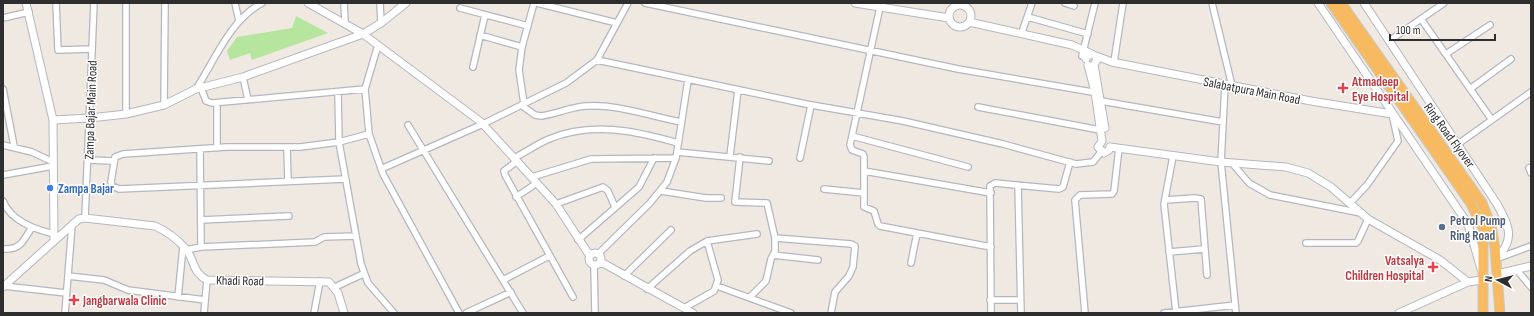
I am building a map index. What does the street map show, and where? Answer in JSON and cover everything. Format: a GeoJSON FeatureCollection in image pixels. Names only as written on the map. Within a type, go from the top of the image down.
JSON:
{"type":"FeatureCollection","features":[{"type":"Feature","properties":{"kind":"highway","name":"Ring Road Flyover"},"geometry":{"type":"LineString","coordinates":[[1332,3],[1487,227],[1482,277],[1483,313]]}},
{"type":"Feature","properties":{"kind":"highway","name":"Ring Road Flyover"},"geometry":{"type":"LineString","coordinates":[[1342,3],[1482,203],[1496,259],[1500,313]]}},
{"type":"Feature","properties":{"kind":"highway"},"geometry":{"type":"LineString","coordinates":[[1499,298],[1505,313]]}},
{"type":"Feature","properties":{"kind":"street"},"geometry":{"type":"LineString","coordinates":[[26,3],[53,120],[54,238]]}},
{"type":"Feature","properties":{"kind":"street"},"geometry":{"type":"LineString","coordinates":[[56,3],[58,50],[92,49]]}},
{"type":"Feature","properties":{"kind":"street","name":"Zampa Bajar Main Road"},"geometry":{"type":"LineString","coordinates":[[85,218],[94,3]]}},
{"type":"Feature","properties":{"kind":"street"},"geometry":{"type":"LineString","coordinates":[[126,3],[126,114]]}},
{"type":"Feature","properties":{"kind":"street"},"geometry":{"type":"LineString","coordinates":[[164,105],[165,3]]}},
{"type":"Feature","properties":{"kind":"street"},"geometry":{"type":"LineString","coordinates":[[236,3],[239,21]]}},
{"type":"Feature","properties":{"kind":"street"},"geometry":{"type":"LineString","coordinates":[[199,88],[239,21],[262,3]]}},
{"type":"Feature","properties":{"kind":"street"},"geometry":{"type":"LineString","coordinates":[[308,3],[345,22],[363,34],[484,124],[556,204],[578,240],[594,255],[601,256],[597,264],[595,313]]}},
{"type":"Feature","properties":{"kind":"street"},"geometry":{"type":"LineString","coordinates":[[344,3],[345,22]]}},
{"type":"Feature","properties":{"kind":"street"},"geometry":{"type":"LineString","coordinates":[[380,3],[381,23]]}},
{"type":"Feature","properties":{"kind":"street"},"geometry":{"type":"LineString","coordinates":[[53,120],[126,114],[164,105],[199,88],[244,77],[363,34],[381,23],[406,3]]}},
{"type":"Feature","properties":{"kind":"street"},"geometry":{"type":"LineString","coordinates":[[534,3],[522,47],[519,70],[522,105],[535,115],[541,116],[584,106],[598,105],[636,111],[680,122]]}},
{"type":"Feature","properties":{"kind":"street"},"geometry":{"type":"LineString","coordinates":[[538,3],[617,23]]}},
{"type":"Feature","properties":{"kind":"street"},"geometry":{"type":"LineString","coordinates":[[380,169],[484,124],[566,83],[597,60],[628,3]]}},
{"type":"Feature","properties":{"kind":"street"},"geometry":{"type":"LineString","coordinates":[[645,3],[958,69],[1099,95],[1223,122]]}},
{"type":"Feature","properties":{"kind":"street"},"geometry":{"type":"LineString","coordinates":[[855,3],[949,18]]}},
{"type":"Feature","properties":{"kind":"street"},"geometry":{"type":"LineString","coordinates":[[969,11],[961,5],[952,6],[949,18],[953,25],[960,27],[969,22],[971,3]]}},
{"type":"Feature","properties":{"kind":"street"},"geometry":{"type":"LineString","coordinates":[[1022,32],[1032,3]]}},
{"type":"Feature","properties":{"kind":"street"},"geometry":{"type":"LineString","coordinates":[[1065,3],[1074,6]]}},
{"type":"Feature","properties":{"kind":"street"},"geometry":{"type":"LineString","coordinates":[[597,60],[811,105],[902,121],[1076,164],[1092,162],[1101,152],[1107,152],[1099,95],[1090,59],[1088,34],[1095,3]]}},
{"type":"Feature","properties":{"kind":"street"},"geometry":{"type":"LineString","coordinates":[[1113,62],[1123,3]]}},
{"type":"Feature","properties":{"kind":"street"},"geometry":{"type":"LineString","coordinates":[[1212,3],[1229,85],[1223,122],[1221,162],[1236,313]]}},
{"type":"Feature","properties":{"kind":"street"},"geometry":{"type":"LineString","coordinates":[[1318,3],[1468,224],[1482,277],[1399,313]]}},
{"type":"Feature","properties":{"kind":"street"},"geometry":{"type":"LineString","coordinates":[[1364,3],[1488,188],[1506,224],[1508,238],[1505,250],[1496,259]]}},
{"type":"Feature","properties":{"kind":"street"},"geometry":{"type":"LineString","coordinates":[[1389,41],[1444,3]]}},
{"type":"Feature","properties":{"kind":"street"},"geometry":{"type":"LineString","coordinates":[[880,7],[850,148],[863,154],[864,207],[874,211],[880,226],[991,247]]}},
{"type":"Feature","properties":{"kind":"street"},"geometry":{"type":"LineString","coordinates":[[460,8],[528,26]]}},
{"type":"Feature","properties":{"kind":"street"},"geometry":{"type":"LineString","coordinates":[[3,18],[29,12]]}},
{"type":"Feature","properties":{"kind":"street"},"geometry":{"type":"LineString","coordinates":[[473,67],[485,15]]}},
{"type":"Feature","properties":{"kind":"street"},"geometry":{"type":"LineString","coordinates":[[1028,17],[1088,34]]}},
{"type":"Feature","properties":{"kind":"street"},"geometry":{"type":"LineString","coordinates":[[1421,19],[1492,120]]}},
{"type":"Feature","properties":{"kind":"street","name":"Salabatpura Main Road"},"geometry":{"type":"LineString","coordinates":[[969,22],[1022,32],[1072,45],[1090,59],[1392,114]]}},
{"type":"Feature","properties":{"kind":"street"},"geometry":{"type":"LineString","coordinates":[[1446,54],[1490,25]]}},
{"type":"Feature","properties":{"kind":"street"},"geometry":{"type":"LineString","coordinates":[[480,35],[522,47]]}},
{"type":"Feature","properties":{"kind":"street"},"geometry":{"type":"LineString","coordinates":[[378,45],[365,89],[369,134],[380,169],[459,313]]}},
{"type":"Feature","properties":{"kind":"street"},"geometry":{"type":"LineString","coordinates":[[1470,89],[1511,59]]}},
{"type":"Feature","properties":{"kind":"street"},"geometry":{"type":"LineString","coordinates":[[244,77],[248,100]]}},
{"type":"Feature","properties":{"kind":"street"},"geometry":{"type":"LineString","coordinates":[[688,80],[680,122],[676,158],[661,191],[594,255],[589,262],[624,276],[693,313]]}},
{"type":"Feature","properties":{"kind":"street"},"geometry":{"type":"LineString","coordinates":[[199,88],[206,101],[217,103],[365,89]]}},
{"type":"Feature","properties":{"kind":"street"},"geometry":{"type":"LineString","coordinates":[[3,89],[5,112],[14,146]]}},
{"type":"Feature","properties":{"kind":"street"},"geometry":{"type":"LineString","coordinates":[[730,156],[738,90]]}},
{"type":"Feature","properties":{"kind":"street"},"geometry":{"type":"LineString","coordinates":[[338,92],[339,142],[363,274],[375,293],[394,313]]}},
{"type":"Feature","properties":{"kind":"street"},"geometry":{"type":"LineString","coordinates":[[1458,144],[1531,92]]}},
{"type":"Feature","properties":{"kind":"street"},"geometry":{"type":"LineString","coordinates":[[1099,95],[1100,130],[1106,143],[1119,148],[1221,162],[1286,167],[1308,173],[1331,186],[1368,219],[1440,260],[1468,282]]}},
{"type":"Feature","properties":{"kind":"street"},"geometry":{"type":"LineString","coordinates":[[217,103],[217,148]]}},
{"type":"Feature","properties":{"kind":"street"},"geometry":{"type":"LineString","coordinates":[[800,158],[811,105]]}},
{"type":"Feature","properties":{"kind":"street"},"geometry":{"type":"LineString","coordinates":[[978,107],[1100,130]]}},
{"type":"Feature","properties":{"kind":"street"},"geometry":{"type":"LineString","coordinates":[[1350,203],[1367,186],[1398,141],[1392,114]]}},
{"type":"Feature","properties":{"kind":"street"},"geometry":{"type":"LineString","coordinates":[[408,125],[523,313]]}},
{"type":"Feature","properties":{"kind":"street"},"geometry":{"type":"LineString","coordinates":[[573,297],[504,173],[516,159],[549,139],[587,129],[607,129],[642,133],[678,143]]}},
{"type":"Feature","properties":{"kind":"street"},"geometry":{"type":"LineString","coordinates":[[345,179],[114,188],[111,182],[113,161],[115,157],[122,154],[217,148],[313,146],[339,142],[369,134]]}},
{"type":"Feature","properties":{"kind":"street"},"geometry":{"type":"LineString","coordinates":[[852,136],[968,168]]}},
{"type":"Feature","properties":{"kind":"street"},"geometry":{"type":"LineString","coordinates":[[3,145],[14,146],[53,164]]}},
{"type":"Feature","properties":{"kind":"street"},"geometry":{"type":"LineString","coordinates":[[287,147],[288,181]]}},
{"type":"Feature","properties":{"kind":"street"},"geometry":{"type":"LineString","coordinates":[[1085,313],[1075,200],[1080,195],[1112,194],[1114,191],[1119,148]]}},
{"type":"Feature","properties":{"kind":"street"},"geometry":{"type":"LineString","coordinates":[[200,149],[201,247]]}},
{"type":"Feature","properties":{"kind":"street"},"geometry":{"type":"LineString","coordinates":[[677,152],[769,161]]}},
{"type":"Feature","properties":{"kind":"street"},"geometry":{"type":"LineString","coordinates":[[1173,156],[1165,200],[1176,312]]}},
{"type":"Feature","properties":{"kind":"street"},"geometry":{"type":"LineString","coordinates":[[740,157],[735,202],[767,204],[775,238],[773,255],[766,280],[750,297]]}},
{"type":"Feature","properties":{"kind":"street"},"geometry":{"type":"LineString","coordinates":[[578,240],[639,186],[654,158]]}},
{"type":"Feature","properties":{"kind":"street"},"geometry":{"type":"LineString","coordinates":[[532,177],[591,159],[676,158]]}},
{"type":"Feature","properties":{"kind":"street"},"geometry":{"type":"LineString","coordinates":[[88,160],[113,161]]}},
{"type":"Feature","properties":{"kind":"street"},"geometry":{"type":"LineString","coordinates":[[991,313],[990,186],[995,183],[1059,189],[1063,187],[1070,162]]}},
{"type":"Feature","properties":{"kind":"street"},"geometry":{"type":"LineString","coordinates":[[1232,162],[1249,183],[1270,196],[1361,213]]}},
{"type":"Feature","properties":{"kind":"street"},"geometry":{"type":"LineString","coordinates":[[3,176],[53,164]]}},
{"type":"Feature","properties":{"kind":"street"},"geometry":{"type":"LineString","coordinates":[[1531,167],[1529,168],[1531,173]]}},
{"type":"Feature","properties":{"kind":"street"},"geometry":{"type":"LineString","coordinates":[[864,171],[991,193]]}},
{"type":"Feature","properties":{"kind":"street"},"geometry":{"type":"LineString","coordinates":[[516,197],[537,183]]}},
{"type":"Feature","properties":{"kind":"street"},"geometry":{"type":"LineString","coordinates":[[1018,185],[1020,313]]}},
{"type":"Feature","properties":{"kind":"street"},"geometry":{"type":"LineString","coordinates":[[556,204],[603,187],[608,191],[615,207]]}},
{"type":"Feature","properties":{"kind":"street"},"geometry":{"type":"LineString","coordinates":[[824,189],[864,193]]}},
{"type":"Feature","properties":{"kind":"street"},"geometry":{"type":"LineString","coordinates":[[661,191],[706,198],[722,198]]}},
{"type":"Feature","properties":{"kind":"street"},"geometry":{"type":"LineString","coordinates":[[1165,200],[1201,199],[1206,243],[1204,249],[1207,275]]}},
{"type":"Feature","properties":{"kind":"street"},"geometry":{"type":"LineString","coordinates":[[3,201],[5,212],[54,238]]}},
{"type":"Feature","properties":{"kind":"street"},"geometry":{"type":"LineString","coordinates":[[201,220],[289,216]]}},
{"type":"Feature","properties":{"kind":"street"},"geometry":{"type":"LineString","coordinates":[[4,287],[54,238],[79,219],[85,218]]}},
{"type":"Feature","properties":{"kind":"street","name":"Khadi Road"},"geometry":{"type":"LineString","coordinates":[[85,218],[155,226],[165,231],[184,248],[199,276],[207,280],[320,281],[329,282],[335,287]]}},
{"type":"Feature","properties":{"kind":"street"},"geometry":{"type":"LineString","coordinates":[[1306,243],[1356,243],[1368,219]]}},
{"type":"Feature","properties":{"kind":"street"},"geometry":{"type":"LineString","coordinates":[[65,313],[72,225]]}},
{"type":"Feature","properties":{"kind":"street"},"geometry":{"type":"LineString","coordinates":[[3,249],[13,249],[17,247],[22,243],[32,227]]}},
{"type":"Feature","properties":{"kind":"street"},"geometry":{"type":"LineString","coordinates":[[624,276],[671,230]]}},
{"type":"Feature","properties":{"kind":"street"},"geometry":{"type":"LineString","coordinates":[[911,263],[917,233]]}},
{"type":"Feature","properties":{"kind":"street"},"geometry":{"type":"LineString","coordinates":[[647,289],[690,251],[707,241],[757,234]]}},
{"type":"Feature","properties":{"kind":"street"},"geometry":{"type":"LineString","coordinates":[[178,297],[184,248],[315,242],[324,237],[356,236]]}},
{"type":"Feature","properties":{"kind":"street"},"geometry":{"type":"LineString","coordinates":[[775,238],[852,244],[855,246],[853,267],[849,276],[835,292],[831,313]]}},
{"type":"Feature","properties":{"kind":"street"},"geometry":{"type":"LineString","coordinates":[[684,308],[714,291],[717,286],[718,280],[707,241]]}},
{"type":"Feature","properties":{"kind":"street"},"geometry":{"type":"LineString","coordinates":[[1496,259],[1531,246]]}},
{"type":"Feature","properties":{"kind":"street"},"geometry":{"type":"LineString","coordinates":[[1169,252],[1204,249]]}},
{"type":"Feature","properties":{"kind":"street"},"geometry":{"type":"LineString","coordinates":[[773,255],[818,260]]}},
{"type":"Feature","properties":{"kind":"street"},"geometry":{"type":"LineString","coordinates":[[503,280],[549,256]]}},
{"type":"Feature","properties":{"kind":"street"},"geometry":{"type":"LineString","coordinates":[[1498,274],[1531,266]]}},
{"type":"Feature","properties":{"kind":"street"},"geometry":{"type":"LineString","coordinates":[[1516,269],[1531,287]]}},
{"type":"Feature","properties":{"kind":"street"},"geometry":{"type":"LineString","coordinates":[[344,313],[335,287],[363,274]]}},
{"type":"Feature","properties":{"kind":"street"},"geometry":{"type":"LineString","coordinates":[[68,276],[104,280],[128,290],[205,300]]}},
{"type":"Feature","properties":{"kind":"street"},"geometry":{"type":"LineString","coordinates":[[204,313],[207,280]]}},
{"type":"Feature","properties":{"kind":"street"},"geometry":{"type":"LineString","coordinates":[[314,313],[320,281]]}},
{"type":"Feature","properties":{"kind":"street"},"geometry":{"type":"LineString","coordinates":[[717,286],[792,313]]}},
{"type":"Feature","properties":{"kind":"street"},"geometry":{"type":"LineString","coordinates":[[4,287],[66,293]]}},
{"type":"Feature","properties":{"kind":"street"},"geometry":{"type":"LineString","coordinates":[[466,313],[511,292]]}},
{"type":"Feature","properties":{"kind":"street"},"geometry":{"type":"LineString","coordinates":[[990,300],[1020,300]]}},
{"type":"Feature","properties":{"kind":"street"},"geometry":{"type":"LineString","coordinates":[[1164,313],[1235,306]]}},
{"type":"Feature","properties":{"kind":"green space"},"geometry":{"type":"Polygon","coordinates":[[[296,16],[328,33],[252,60],[250,53],[230,60],[227,51],[237,37],[292,28],[296,16]]]}},
{"type":"Feature","properties":{"kind":"place","name":"Atmadeep Eye Hospital"},"geometry":{"type":"Point","coordinates":[1343,88]}},
{"type":"Feature","properties":{"kind":"place","name":"Zampa Bajar"},"geometry":{"type":"Point","coordinates":[50,188]}},
{"type":"Feature","properties":{"kind":"place","name":"Petrol Pump Ring Road"},"geometry":{"type":"Point","coordinates":[1442,227]}},
{"type":"Feature","properties":{"kind":"place","name":"Vatsalya Children Hospital"},"geometry":{"type":"Point","coordinates":[1433,267]}},
{"type":"Feature","properties":{"kind":"place","name":"Jangbarwala Clinic"},"geometry":{"type":"Point","coordinates":[74,300]}}]}
